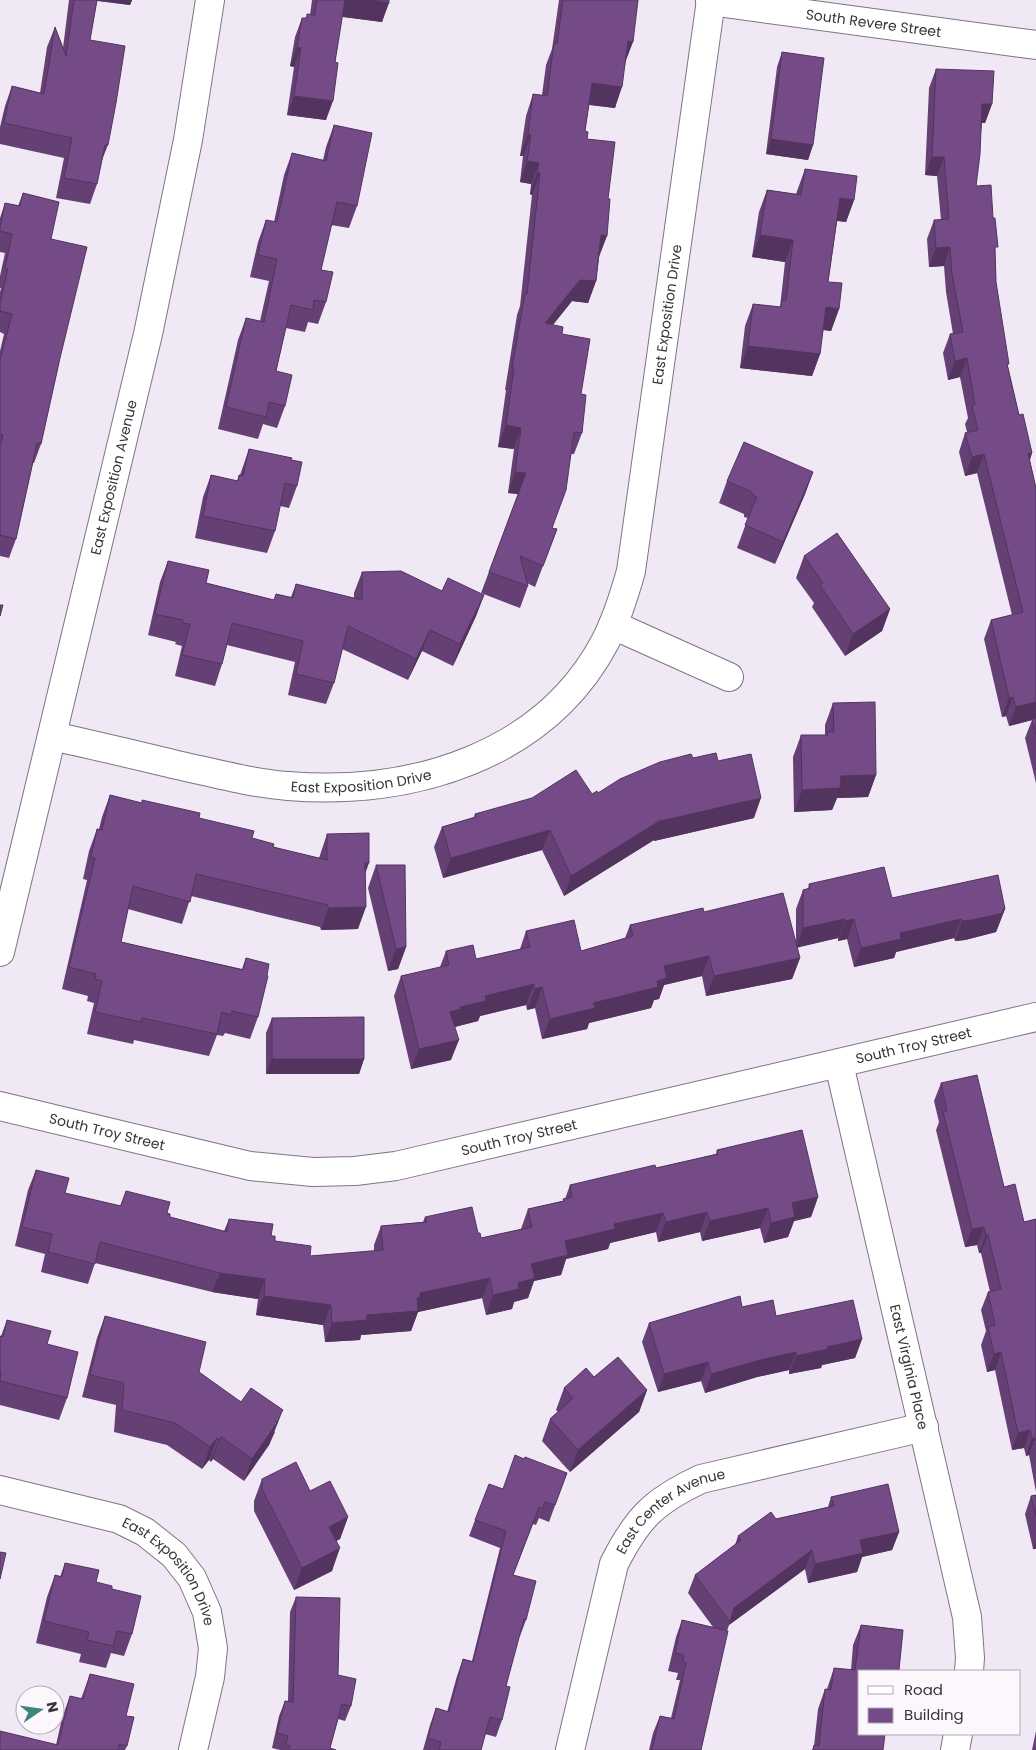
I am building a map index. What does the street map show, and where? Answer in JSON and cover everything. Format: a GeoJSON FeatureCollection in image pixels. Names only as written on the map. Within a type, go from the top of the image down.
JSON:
{"type":"FeatureCollection","features":[{"type":"Feature","properties":{"kind":"street","name":"East Exposition Avenue"},"geometry":{"type":"LineString","coordinates":[[0,952],[148,334],[188,140],[210,0]]}},
{"type":"Feature","properties":{"kind":"street","name":"East Exposition Drive"},"geometry":{"type":"LineString","coordinates":[[52,736],[240,780],[288,786],[327,787],[386,784],[443,772],[482,757],[519,736],[552,710],[581,679],[604,644],[613,625],[632,571],[710,1]]}},
{"type":"Feature","properties":{"kind":"street","name":"South Revere Street"},"geometry":{"type":"LineString","coordinates":[[710,1],[1036,45]]}},
{"type":"Feature","properties":{"kind":"street"},"geometry":{"type":"LineString","coordinates":[[613,625],[729,677]]}},
{"type":"Feature","properties":{"kind":"street","name":"South Troy Street"},"geometry":{"type":"LineString","coordinates":[[0,1106],[250,1166],[313,1172],[355,1171],[396,1166],[1036,1017]]}},
{"type":"Feature","properties":{"kind":"street","name":"East Virginia Place"},"geometry":{"type":"LineString","coordinates":[[839,1064],[967,1616],[970,1658],[968,1670]]}},
{"type":"Feature","properties":{"kind":"street","name":"East Center Avenue"},"geometry":{"type":"LineString","coordinates":[[570,1750],[614,1564],[628,1538],[645,1514],[674,1492],[701,1479],[924,1427]]}},
{"type":"Feature","properties":{"kind":"street","name":"East Exposition Drive"},"geometry":{"type":"LineString","coordinates":[[0,1490],[119,1519],[145,1532],[174,1555],[192,1578],[207,1612],[213,1648],[210,1678],[193,1750]]}},
{"type":"Feature","properties":{"kind":"street"},"geometry":{"type":"LineString","coordinates":[[955,1750],[958,1735]]}},
{"type":"Feature","properties":{"kind":"building"},"geometry":{"type":"Polygon","coordinates":[[[74,0],[97,0],[90,40],[125,46],[108,145],[105,145],[97,184],[64,178],[72,138],[4,123],[12,86],[44,94],[55,27],[66,56],[74,0]]]}},
{"type":"Feature","properties":{"kind":"building"},"geometry":{"type":"Polygon","coordinates":[[[317,0],[345,0],[335,62],[338,63],[333,101],[294,96],[301,48],[297,47],[302,18],[307,18],[307,14],[315,15],[317,0]]]}},
{"type":"Feature","properties":{"kind":"building"},"geometry":{"type":"Polygon","coordinates":[[[368,0],[389,0],[389,3],[368,0]]]}},
{"type":"Feature","properties":{"kind":"building"},"geometry":{"type":"Polygon","coordinates":[[[563,0],[638,0],[633,42],[628,41],[622,87],[592,83],[585,131],[588,132],[587,139],[615,142],[608,199],[610,199],[607,236],[601,235],[596,281],[580,280],[545,323],[563,327],[562,334],[590,339],[581,394],[586,395],[582,433],[574,432],[566,490],[552,528],[557,529],[543,566],[520,556],[528,586],[489,572],[526,473],[515,472],[521,428],[506,425],[514,368],[512,368],[525,293],[527,294],[540,173],[537,173],[539,163],[527,161],[531,135],[528,134],[533,94],[547,96],[554,43],[557,44],[563,0]]]}},
{"type":"Feature","properties":{"kind":"building"},"geometry":{"type":"Polygon","coordinates":[[[782,52],[824,58],[813,145],[771,139],[782,52]]]}},
{"type":"Feature","properties":{"kind":"building"},"geometry":{"type":"Polygon","coordinates":[[[936,69],[994,71],[992,104],[982,104],[980,154],[976,186],[991,185],[993,218],[995,218],[998,247],[995,247],[996,282],[1009,364],[1007,364],[1019,415],[1023,414],[1032,453],[1028,454],[1036,488],[1036,702],[1016,707],[1013,697],[1009,698],[991,620],[1023,612],[984,454],[972,457],[965,433],[978,430],[972,406],[975,405],[967,358],[955,361],[950,334],[963,332],[952,274],[950,247],[936,248],[934,220],[949,219],[944,157],[932,157],[936,69]]]}},
{"type":"Feature","properties":{"kind":"building"},"geometry":{"type":"Polygon","coordinates":[[[334,125],[372,133],[357,206],[337,202],[321,270],[333,272],[326,302],[314,300],[313,310],[291,305],[276,371],[292,375],[285,406],[269,402],[266,417],[226,407],[246,318],[264,322],[277,259],[258,255],[266,220],[277,222],[292,153],[326,161],[334,125]]]}},
{"type":"Feature","properties":{"kind":"building"},"geometry":{"type":"Polygon","coordinates":[[[805,169],[857,176],[854,200],[840,198],[828,282],[842,283],[839,309],[826,307],[820,354],[748,346],[753,304],[781,307],[782,300],[786,300],[793,240],[760,235],[767,190],[801,195],[805,169]]]}},
{"type":"Feature","properties":{"kind":"building"},"geometry":{"type":"Polygon","coordinates":[[[23,193],[59,202],[51,239],[87,247],[41,444],[37,443],[16,539],[0,535],[0,446],[3,435],[0,434],[0,360],[12,314],[0,311],[0,303],[8,269],[5,268],[12,234],[0,231],[0,227],[5,203],[20,206],[23,193]]]}},
{"type":"Feature","properties":{"kind":"building"},"geometry":{"type":"Polygon","coordinates":[[[744,442],[813,472],[783,542],[745,525],[757,497],[752,495],[752,492],[727,481],[744,442]]]}},
{"type":"Feature","properties":{"kind":"building"},"geometry":{"type":"Polygon","coordinates":[[[249,449],[292,458],[291,460],[302,462],[297,486],[285,483],[275,531],[203,516],[211,475],[238,481],[239,475],[243,476],[249,449]]]}},
{"type":"Feature","properties":{"kind":"building"},"geometry":{"type":"Polygon","coordinates":[[[837,533],[890,609],[853,634],[820,585],[823,583],[804,556],[837,533]]]}},
{"type":"Feature","properties":{"kind":"building"},"geometry":{"type":"Polygon","coordinates":[[[168,561],[209,570],[206,583],[274,600],[276,594],[293,598],[296,584],[362,600],[362,572],[401,571],[442,591],[448,578],[484,595],[460,644],[430,630],[416,659],[348,626],[334,683],[296,674],[303,641],[232,623],[222,664],[182,655],[190,624],[183,623],[183,620],[155,614],[168,561]]]}},
{"type":"Feature","properties":{"kind":"building"},"geometry":{"type":"Polygon","coordinates":[[[0,605],[3,605],[0,616],[0,605]]]}},
{"type":"Feature","properties":{"kind":"building"},"geometry":{"type":"Polygon","coordinates":[[[875,702],[876,775],[841,776],[840,788],[802,790],[801,735],[828,735],[827,732],[834,732],[833,703],[875,702]]]}},
{"type":"Feature","properties":{"kind":"building"},"geometry":{"type":"Polygon","coordinates":[[[1036,718],[1036,735],[1032,719],[1036,718]]]}},
{"type":"Feature","properties":{"kind":"building"},"geometry":{"type":"Polygon","coordinates":[[[716,753],[718,761],[751,754],[761,798],[661,820],[571,876],[550,830],[451,858],[442,827],[476,817],[475,814],[532,798],[576,770],[592,794],[597,791],[598,793],[620,779],[660,762],[691,754],[693,758],[716,753]]]}},
{"type":"Feature","properties":{"kind":"building"},"geometry":{"type":"Polygon","coordinates":[[[110,795],[142,803],[142,800],[200,813],[199,818],[254,831],[252,838],[274,844],[273,847],[327,860],[327,834],[369,833],[369,863],[365,863],[366,907],[328,908],[328,905],[196,874],[190,902],[133,886],[121,942],[243,970],[246,958],[269,964],[258,1017],[232,1011],[231,1015],[222,1012],[217,1034],[142,1018],[141,1022],[95,1012],[102,981],[95,979],[96,974],[69,967],[95,858],[91,857],[97,829],[102,830],[110,795]]]}},
{"type":"Feature","properties":{"kind":"building"},"geometry":{"type":"Polygon","coordinates":[[[376,865],[405,865],[406,947],[396,949],[376,865]]]}},
{"type":"Feature","properties":{"kind":"building"},"geometry":{"type":"Polygon","coordinates":[[[884,867],[892,898],[998,875],[1005,909],[1003,909],[1003,913],[972,920],[962,921],[961,919],[900,933],[901,939],[861,948],[854,919],[845,921],[845,919],[803,928],[803,890],[810,888],[809,884],[884,867]]]}},
{"type":"Feature","properties":{"kind":"building"},"geometry":{"type":"Polygon","coordinates":[[[783,893],[800,958],[714,976],[709,956],[664,966],[667,978],[657,981],[658,987],[593,1003],[595,1008],[550,1019],[542,987],[535,989],[534,984],[485,996],[486,1001],[460,1007],[461,1009],[450,1012],[459,1040],[419,1049],[401,976],[449,965],[446,951],[473,945],[476,959],[530,947],[526,931],[574,920],[581,951],[633,936],[630,925],[703,908],[704,912],[783,893]]]}},
{"type":"Feature","properties":{"kind":"building"},"geometry":{"type":"Polygon","coordinates":[[[364,1017],[364,1059],[272,1059],[272,1018],[364,1017]]]}},
{"type":"Feature","properties":{"kind":"building"},"geometry":{"type":"Polygon","coordinates":[[[977,1075],[1004,1187],[1015,1184],[1024,1222],[1036,1219],[1036,1441],[1035,1438],[1032,1438],[1030,1430],[1018,1433],[1001,1352],[994,1354],[988,1327],[995,1325],[988,1292],[1001,1289],[988,1235],[986,1235],[984,1227],[972,1229],[943,1112],[947,1111],[941,1083],[977,1075]]]}},
{"type":"Feature","properties":{"kind":"building"},"geometry":{"type":"Polygon","coordinates":[[[802,1130],[818,1197],[792,1203],[795,1217],[771,1223],[768,1208],[710,1221],[707,1212],[666,1222],[663,1213],[614,1224],[615,1229],[565,1241],[568,1255],[531,1264],[535,1278],[518,1283],[519,1289],[493,1295],[490,1278],[420,1293],[420,1298],[417,1298],[418,1311],[367,1315],[367,1320],[332,1323],[331,1305],[264,1296],[265,1279],[220,1273],[100,1242],[95,1264],[48,1252],[52,1234],[22,1227],[36,1170],[69,1178],[65,1193],[121,1206],[126,1191],[170,1202],[167,1213],[170,1214],[170,1217],[227,1232],[229,1219],[273,1224],[271,1236],[275,1236],[275,1241],[311,1246],[310,1256],[383,1250],[381,1226],[427,1222],[425,1217],[472,1207],[481,1238],[532,1227],[528,1209],[564,1201],[563,1199],[572,1197],[570,1185],[655,1165],[656,1168],[718,1154],[717,1150],[802,1130]]]}},
{"type":"Feature","properties":{"kind":"building"},"geometry":{"type":"Polygon","coordinates":[[[740,1296],[742,1307],[773,1300],[776,1316],[853,1300],[862,1339],[796,1356],[796,1352],[764,1359],[711,1374],[708,1362],[664,1374],[649,1323],[740,1296]]]}},
{"type":"Feature","properties":{"kind":"building"},"geometry":{"type":"Polygon","coordinates":[[[105,1316],[206,1342],[199,1372],[241,1402],[251,1388],[283,1410],[275,1421],[277,1423],[252,1459],[221,1437],[219,1440],[217,1438],[210,1447],[175,1423],[122,1410],[124,1383],[90,1375],[105,1316]]]}},
{"type":"Feature","properties":{"kind":"building"},"geometry":{"type":"Polygon","coordinates":[[[7,1320],[51,1331],[47,1344],[78,1352],[67,1398],[0,1381],[0,1336],[3,1337],[7,1320]]]}},
{"type":"Feature","properties":{"kind":"building"},"geometry":{"type":"Polygon","coordinates":[[[618,1357],[647,1390],[578,1450],[550,1419],[573,1398],[564,1388],[586,1368],[594,1377],[618,1357]]]}},
{"type":"Feature","properties":{"kind":"building"},"geometry":{"type":"Polygon","coordinates":[[[515,1455],[567,1473],[555,1505],[545,1502],[542,1509],[539,1507],[513,1575],[536,1581],[506,1686],[510,1687],[502,1720],[490,1717],[481,1750],[439,1750],[441,1742],[428,1738],[436,1708],[449,1712],[463,1659],[473,1662],[506,1531],[475,1520],[489,1484],[503,1489],[515,1455]]]}},
{"type":"Feature","properties":{"kind":"building"},"geometry":{"type":"Polygon","coordinates":[[[296,1462],[310,1491],[330,1481],[348,1517],[329,1527],[340,1548],[302,1568],[262,1489],[262,1479],[296,1462]]]}},
{"type":"Feature","properties":{"kind":"building"},"geometry":{"type":"Polygon","coordinates":[[[888,1484],[899,1532],[860,1540],[863,1553],[815,1564],[812,1550],[734,1608],[730,1622],[695,1575],[741,1540],[738,1536],[771,1512],[776,1519],[834,1506],[831,1497],[888,1484]]]}},
{"type":"Feature","properties":{"kind":"building"},"geometry":{"type":"Polygon","coordinates":[[[1036,1495],[1036,1516],[1031,1496],[1036,1495]]]}},
{"type":"Feature","properties":{"kind":"building"},"geometry":{"type":"Polygon","coordinates":[[[0,1552],[6,1553],[0,1579],[0,1552]]]}},
{"type":"Feature","properties":{"kind":"building"},"geometry":{"type":"Polygon","coordinates":[[[65,1563],[99,1570],[96,1582],[112,1586],[112,1589],[141,1596],[132,1634],[117,1631],[113,1646],[87,1640],[89,1632],[44,1621],[55,1575],[62,1577],[65,1563]]]}},
{"type":"Feature","properties":{"kind":"building"},"geometry":{"type":"Polygon","coordinates":[[[296,1597],[340,1598],[338,1675],[356,1679],[351,1706],[342,1704],[330,1748],[336,1750],[289,1750],[290,1746],[286,1744],[288,1736],[277,1733],[285,1701],[293,1702],[296,1597]]]}},
{"type":"Feature","properties":{"kind":"building"},"geometry":{"type":"Polygon","coordinates":[[[682,1620],[728,1631],[701,1750],[652,1750],[660,1716],[674,1719],[686,1663],[683,1662],[684,1655],[675,1653],[682,1620]]]}},
{"type":"Feature","properties":{"kind":"building"},"geometry":{"type":"Polygon","coordinates":[[[861,1625],[903,1630],[899,1670],[858,1670],[858,1735],[885,1735],[883,1750],[813,1750],[814,1745],[819,1746],[825,1689],[831,1690],[834,1668],[855,1670],[861,1625]]]}},
{"type":"Feature","properties":{"kind":"building"},"geometry":{"type":"Polygon","coordinates":[[[90,1674],[134,1684],[126,1716],[134,1717],[127,1746],[119,1744],[118,1750],[0,1750],[0,1731],[58,1745],[60,1735],[65,1735],[65,1716],[70,1696],[83,1699],[90,1674]]]}}]}
